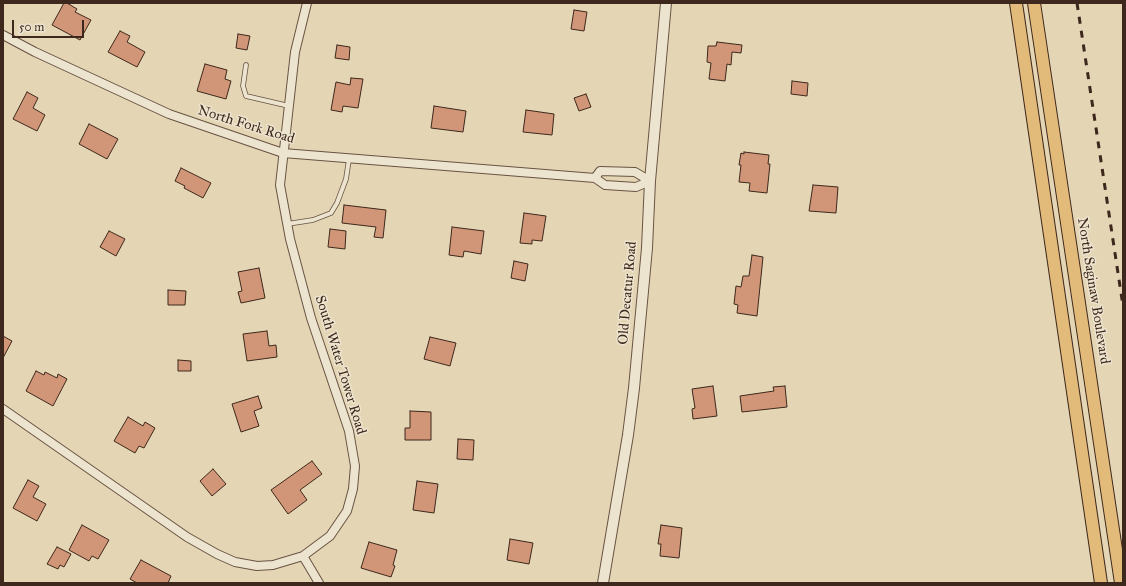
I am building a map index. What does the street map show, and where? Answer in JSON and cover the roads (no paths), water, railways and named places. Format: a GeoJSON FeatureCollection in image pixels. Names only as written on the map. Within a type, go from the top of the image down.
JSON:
{"type":"FeatureCollection","features":[{"type":"Feature","properties":{"kind":"main road"},"geometry":{"type":"LineString","coordinates":[[1016,3],[1101,583]]}},
{"type":"Feature","properties":{"kind":"main road","name":"North Saginaw Boulevard"},"geometry":{"type":"LineString","coordinates":[[1034,3],[1121,583]]}},
{"type":"Feature","properties":{"kind":"street","name":"South Water Tower Road"},"geometry":{"type":"LineString","coordinates":[[3,409],[187,536],[217,554],[234,562],[257,566],[273,565],[303,556],[330,536],[347,511],[353,489],[354,466],[349,431],[311,318],[290,239],[280,185],[282,153],[295,52],[307,3]]}},
{"type":"Feature","properties":{"kind":"street","name":"Old Decatur Road"},"geometry":{"type":"LineString","coordinates":[[603,583],[628,435],[634,388],[647,248],[650,181],[666,3]]}},
{"type":"Feature","properties":{"kind":"street","name":"North Fork Road"},"geometry":{"type":"LineString","coordinates":[[3,35],[35,52],[169,114],[282,153],[595,178],[605,185],[613,186],[636,187],[650,181]]}},
{"type":"Feature","properties":{"kind":"street","name":"North Fork Road"},"geometry":{"type":"LineString","coordinates":[[595,178],[600,171],[635,172],[650,181]]}},
{"type":"Feature","properties":{"kind":"street"},"geometry":{"type":"LineString","coordinates":[[303,556],[319,583]]}},
{"type":"Feature","properties":{"kind":"lane"},"geometry":{"type":"LineString","coordinates":[[246,65],[243,86],[246,96],[289,106]]}},
{"type":"Feature","properties":{"kind":"lane"},"geometry":{"type":"LineString","coordinates":[[287,224],[313,220],[332,213],[346,179],[349,158]]}},
{"type":"Feature","properties":{"kind":"railway"},"geometry":{"type":"LineString","coordinates":[[1077,3],[1123,306]]}}]}
